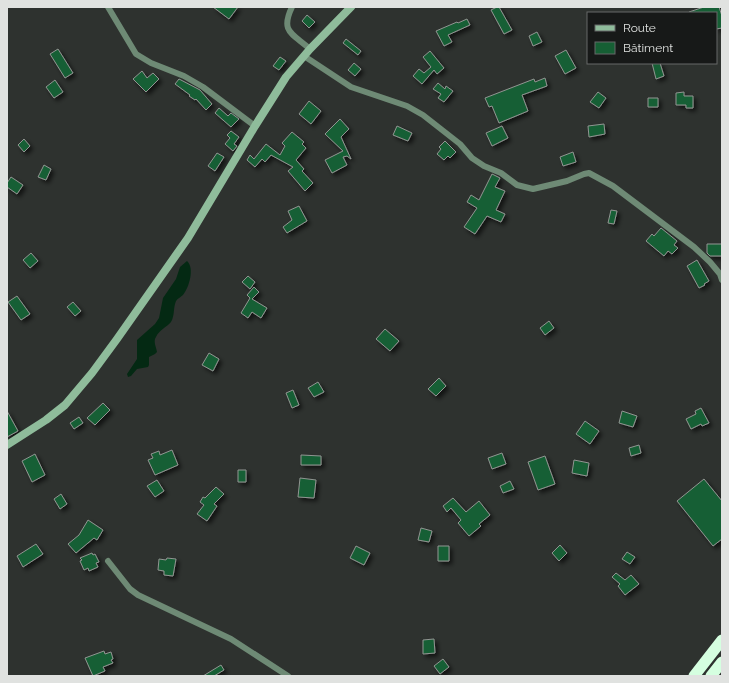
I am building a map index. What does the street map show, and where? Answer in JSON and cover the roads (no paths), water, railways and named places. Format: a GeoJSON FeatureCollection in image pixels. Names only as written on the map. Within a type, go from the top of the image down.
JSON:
{"type":"FeatureCollection","features":[{"type":"Feature","properties":{"kind":"highway"},"geometry":{"type":"LineString","coordinates":[[694,676],[722,640]]}},
{"type":"Feature","properties":{"kind":"highway"},"geometry":{"type":"LineString","coordinates":[[711,676],[722,662]]}},
{"type":"Feature","properties":{"kind":"street"},"geometry":{"type":"LineString","coordinates":[[108,7],[136,54],[151,63],[184,76],[203,87],[254,126]]}},
{"type":"Feature","properties":{"kind":"street"},"geometry":{"type":"LineString","coordinates":[[292,7],[288,15],[286,26],[290,33],[310,49]]}},
{"type":"Feature","properties":{"kind":"street"},"geometry":{"type":"LineString","coordinates":[[7,444],[46,420],[65,405],[95,368],[188,238],[254,126],[286,77],[310,49],[351,7]]}},
{"type":"Feature","properties":{"kind":"street"},"geometry":{"type":"LineString","coordinates":[[304,56],[351,87],[407,106],[423,115],[460,144],[472,158],[484,166],[501,173],[517,185],[533,189],[567,181],[589,173],[601,179],[613,186],[694,247],[710,262],[720,274],[722,280]]}},
{"type":"Feature","properties":{"kind":"street"},"geometry":{"type":"LineString","coordinates":[[108,560],[130,589],[138,595],[231,639],[288,676]]}}]}
